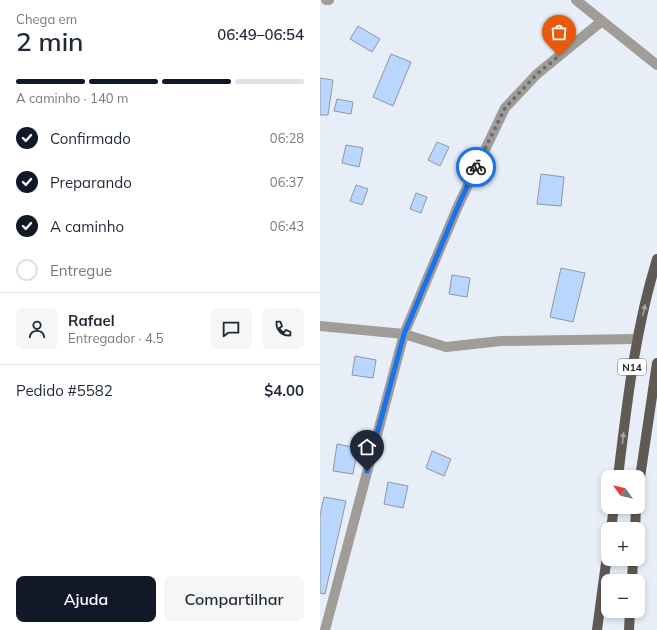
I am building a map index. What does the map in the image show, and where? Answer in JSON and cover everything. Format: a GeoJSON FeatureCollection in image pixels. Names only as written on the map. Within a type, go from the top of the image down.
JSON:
{"type":"FeatureCollection","features":[{"type":"Feature","properties":{"kind":"main road","name":"N14"},"geometry":{"type":"LineString","coordinates":[[619,470],[633,358],[657,259]]}},
{"type":"Feature","properties":{"kind":"main road","name":"N14"},"geometry":{"type":"LineString","coordinates":[[641,470],[657,363]]}},
{"type":"Feature","properties":{"kind":"main road"},"geometry":{"type":"LineString","coordinates":[[597,630],[606,566]]}},
{"type":"Feature","properties":{"kind":"main road"},"geometry":{"type":"LineString","coordinates":[[629,630],[630,618]]}},
{"type":"Feature","properties":{"kind":"street"},"geometry":{"type":"LineString","coordinates":[[576,0],[657,65]]}},
{"type":"Feature","properties":{"kind":"street"},"geometry":{"type":"LineString","coordinates":[[325,630],[404,334],[458,206],[505,108],[537,74],[602,21]]}},
{"type":"Feature","properties":{"kind":"street"},"geometry":{"type":"LineString","coordinates":[[320,326],[404,334],[446,347],[501,341],[638,339]]}},
{"type":"Feature","properties":{"kind":"building"},"geometry":{"type":"Polygon","coordinates":[[[358,26],[380,39],[372,52],[350,39],[358,26]]]}},
{"type":"Feature","properties":{"kind":"building"},"geometry":{"type":"Polygon","coordinates":[[[391,54],[411,62],[393,106],[373,97],[391,54]]]}},
{"type":"Feature","properties":{"kind":"building"},"geometry":{"type":"Polygon","coordinates":[[[320,78],[333,80],[328,115],[320,115],[320,78]]]}},
{"type":"Feature","properties":{"kind":"building"},"geometry":{"type":"Polygon","coordinates":[[[337,99],[353,102],[351,114],[334,111],[337,99]]]}},
{"type":"Feature","properties":{"kind":"building"},"geometry":{"type":"Polygon","coordinates":[[[437,142],[449,147],[440,166],[428,160],[437,142]]]}},
{"type":"Feature","properties":{"kind":"building"},"geometry":{"type":"Polygon","coordinates":[[[346,145],[363,148],[359,167],[342,163],[346,145]]]}},
{"type":"Feature","properties":{"kind":"building"},"geometry":{"type":"Polygon","coordinates":[[[541,174],[564,177],[561,206],[537,204],[541,174]]]}},
{"type":"Feature","properties":{"kind":"building"},"geometry":{"type":"Polygon","coordinates":[[[356,185],[368,189],[362,205],[350,201],[356,185]]]}},
{"type":"Feature","properties":{"kind":"building"},"geometry":{"type":"Polygon","coordinates":[[[416,193],[427,197],[421,213],[410,209],[416,193]]]}},
{"type":"Feature","properties":{"kind":"building"},"geometry":{"type":"Polygon","coordinates":[[[561,268],[585,273],[573,322],[550,317],[561,268]]]}},
{"type":"Feature","properties":{"kind":"building"},"geometry":{"type":"Polygon","coordinates":[[[452,275],[470,278],[467,297],[449,294],[452,275]]]}},
{"type":"Feature","properties":{"kind":"building"},"geometry":{"type":"Polygon","coordinates":[[[355,356],[376,360],[373,378],[352,375],[355,356]]]}},
{"type":"Feature","properties":{"kind":"building"},"geometry":{"type":"Polygon","coordinates":[[[337,444],[358,448],[353,474],[333,471],[337,444]]]}},
{"type":"Feature","properties":{"kind":"building"},"geometry":{"type":"Polygon","coordinates":[[[432,451],[451,459],[444,476],[426,468],[432,451]]]}},
{"type":"Feature","properties":{"kind":"building"},"geometry":{"type":"Polygon","coordinates":[[[388,482],[408,486],[403,508],[384,504],[388,482]]]}},
{"type":"Feature","properties":{"kind":"building"},"geometry":{"type":"Polygon","coordinates":[[[324,497],[346,501],[325,594],[320,593],[320,515],[324,497]]]}},
{"type":"Feature","properties":{"kind":"way so far"},"geometry":{"type":"LineString","coordinates":[[476,167],[505,108],[537,74],[559,56]]}},
{"type":"Feature","properties":{"kind":"route"},"geometry":{"type":"LineString","coordinates":[[367,471],[404,334],[476,167]]}}]}
